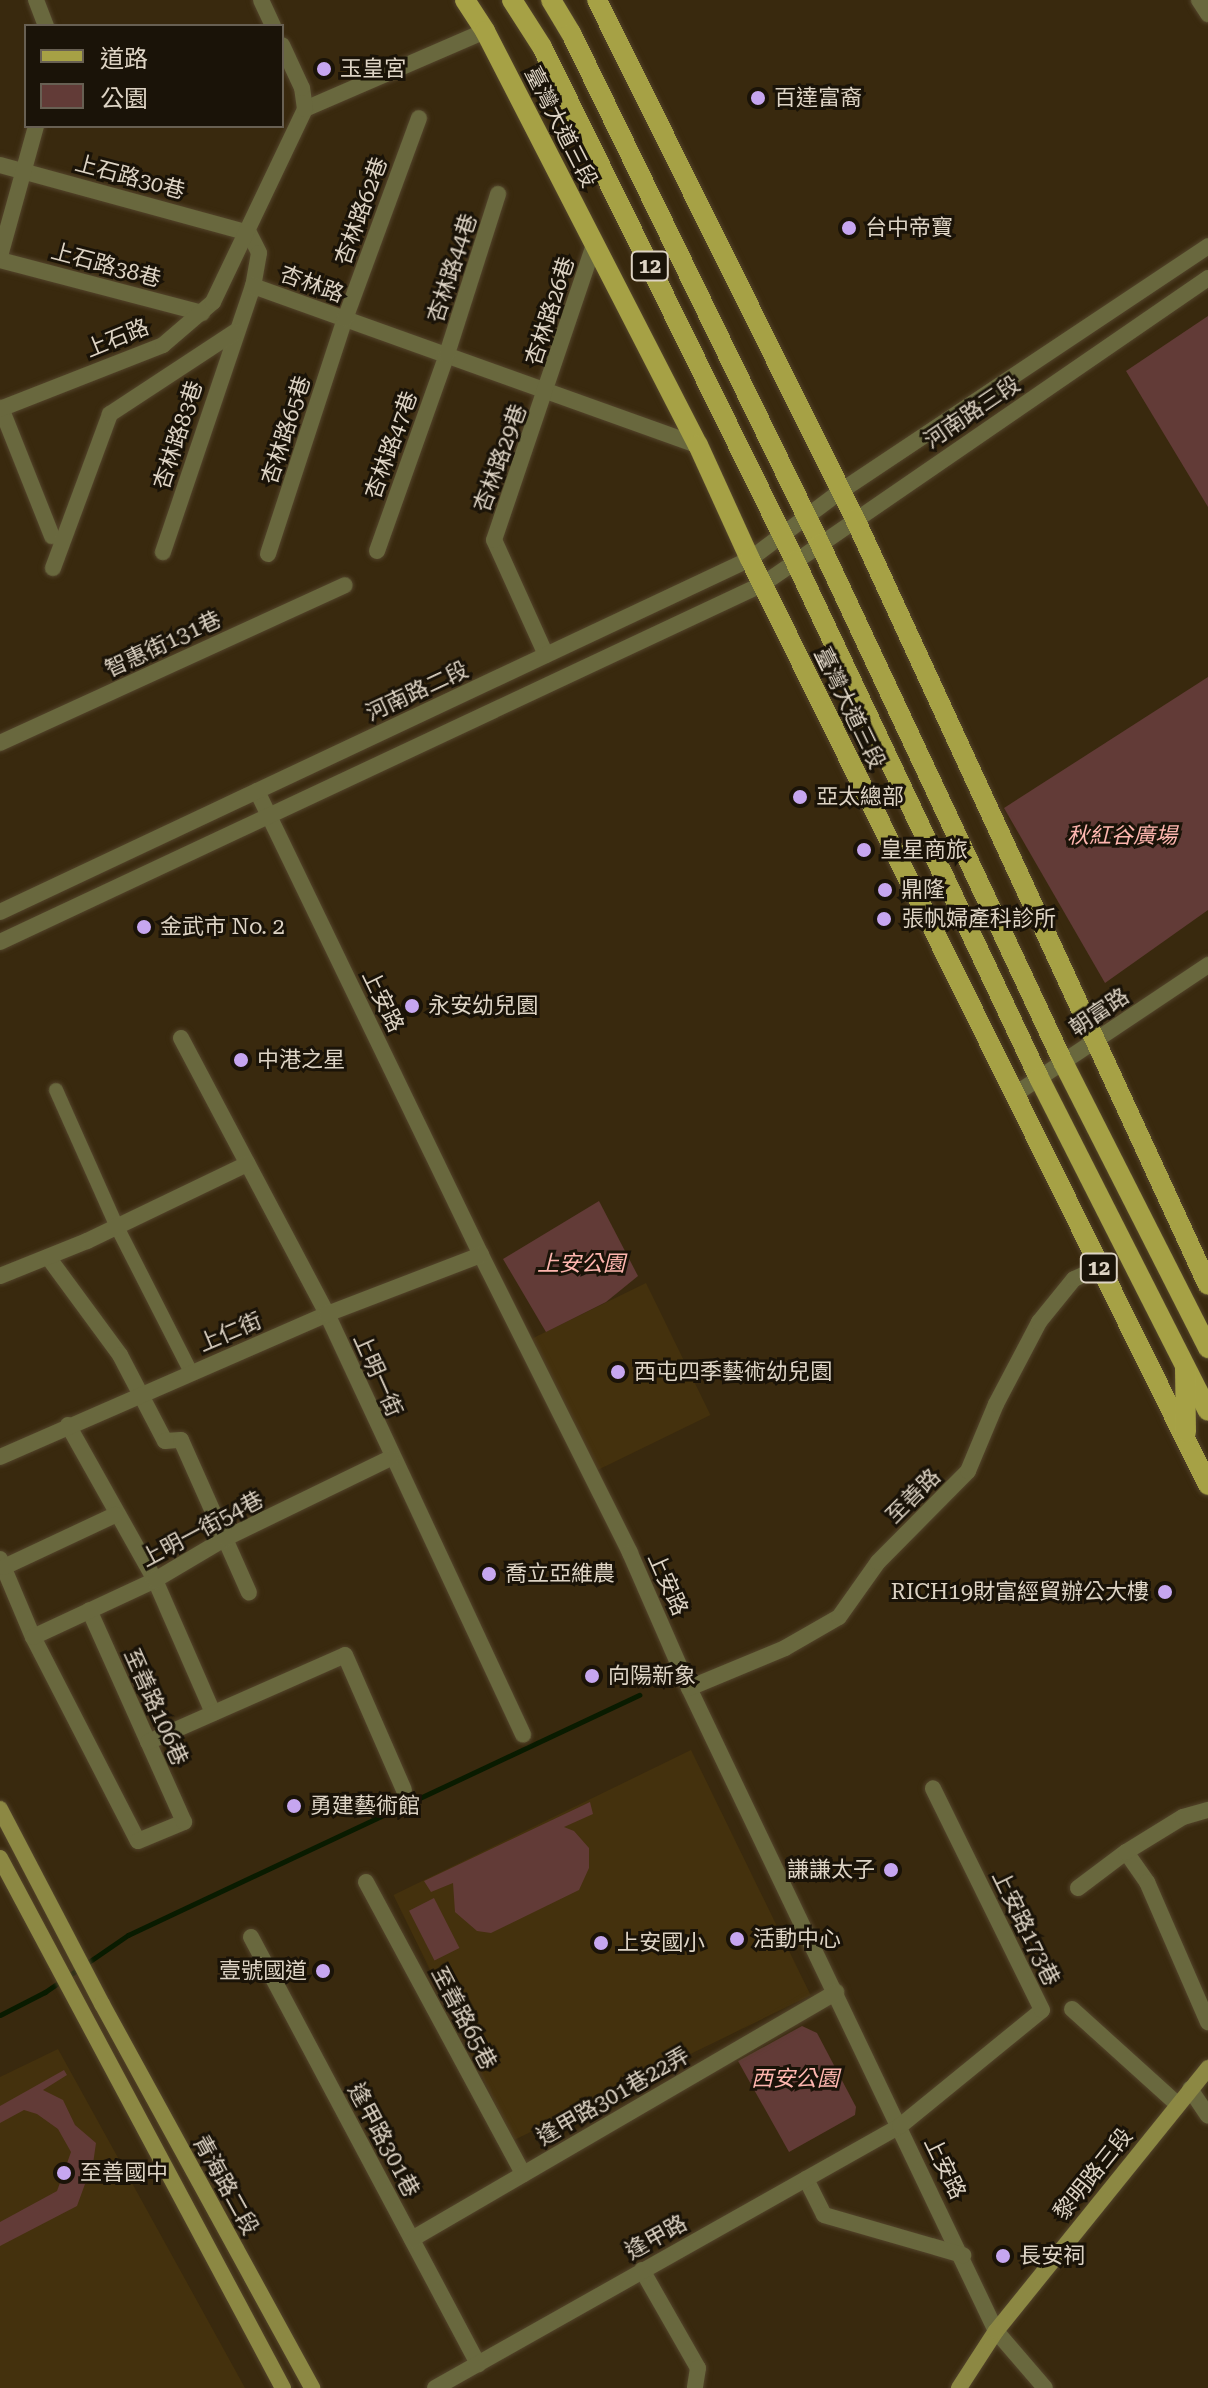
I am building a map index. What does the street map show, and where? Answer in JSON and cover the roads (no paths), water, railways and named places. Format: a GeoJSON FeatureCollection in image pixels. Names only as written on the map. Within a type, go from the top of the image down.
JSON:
{"type":"FeatureCollection","features":[{"type":"Feature","properties":{"kind":"main road","name":"臺灣大道三段"},"geometry":{"type":"LineString","coordinates":[[465,0],[485,31],[698,445],[750,559],[1208,1485]]}},
{"type":"Feature","properties":{"kind":"main road","name":"臺灣大道三段"},"geometry":{"type":"LineString","coordinates":[[512,0],[542,47],[782,534],[1039,1078],[1185,1364],[1187,1440]]}},
{"type":"Feature","properties":{"kind":"main road","name":"臺灣大道三段"},"geometry":{"type":"LineString","coordinates":[[551,0],[578,48],[820,544],[1063,1062],[1208,1348]]}},
{"type":"Feature","properties":{"kind":"main road"},"geometry":{"type":"LineString","coordinates":[[597,0],[855,519],[1094,1042],[1205,1273]]}},
{"type":"Feature","properties":{"kind":"main road","name":"12"},"geometry":{"type":"LineString","coordinates":[[1185,1364],[1208,1411]]}},
{"type":"Feature","properties":{"kind":"main road","name":"青海路二段"},"geometry":{"type":"LineString","coordinates":[[0,1809],[102,2004],[312,2388]]}},
{"type":"Feature","properties":{"kind":"main road","name":"青海路二段"},"geometry":{"type":"LineString","coordinates":[[0,1858],[283,2388]]}},
{"type":"Feature","properties":{"kind":"main road","name":"黎明路三段"},"geometry":{"type":"LineString","coordinates":[[959,2388],[996,2331],[1208,2068]]}},
{"type":"Feature","properties":{"kind":"street"},"geometry":{"type":"LineString","coordinates":[[36,0],[45,24]]}},
{"type":"Feature","properties":{"kind":"street"},"geometry":{"type":"LineString","coordinates":[[261,0],[272,24]]}},
{"type":"Feature","properties":{"kind":"street"},"geometry":{"type":"LineString","coordinates":[[1199,0],[1208,14]]}},
{"type":"Feature","properties":{"kind":"street"},"geometry":{"type":"LineString","coordinates":[[284,49],[302,88],[305,109],[485,31]]}},
{"type":"Feature","properties":{"kind":"street","name":"上石路"},"geometry":{"type":"LineString","coordinates":[[1,408],[163,345],[202,313],[213,302],[249,233],[305,109]]}},
{"type":"Feature","properties":{"kind":"street","name":"杏林路62巷"},"geometry":{"type":"LineString","coordinates":[[345,319],[419,118]]}},
{"type":"Feature","properties":{"kind":"street"},"geometry":{"type":"LineString","coordinates":[[0,258],[35,128]]}},
{"type":"Feature","properties":{"kind":"street","name":"上石路30巷"},"geometry":{"type":"LineString","coordinates":[[0,165],[249,233]]}},
{"type":"Feature","properties":{"kind":"street","name":"杏林路44巷"},"geometry":{"type":"LineString","coordinates":[[447,354],[498,194]]}},
{"type":"Feature","properties":{"kind":"street"},"geometry":{"type":"LineString","coordinates":[[249,233],[259,253],[253,286]]}},
{"type":"Feature","properties":{"kind":"street","name":"杏林路26巷"},"geometry":{"type":"LineString","coordinates":[[548,391],[594,244]]}},
{"type":"Feature","properties":{"kind":"street","name":"河南路三段"},"geometry":{"type":"LineString","coordinates":[[841,491],[1208,246]]}},
{"type":"Feature","properties":{"kind":"street","name":"上石路38巷"},"geometry":{"type":"LineString","coordinates":[[0,258],[202,313]]}},
{"type":"Feature","properties":{"kind":"street","name":"河南路三段"},"geometry":{"type":"LineString","coordinates":[[763,584],[1208,278]]}},
{"type":"Feature","properties":{"kind":"street","name":"杏林路"},"geometry":{"type":"LineString","coordinates":[[235,332],[253,286],[698,445]]}},
{"type":"Feature","properties":{"kind":"street","name":"杏林路65巷"},"geometry":{"type":"LineString","coordinates":[[268,554],[345,319]]}},
{"type":"Feature","properties":{"kind":"street"},"geometry":{"type":"LineString","coordinates":[[53,568],[110,414],[235,332]]}},
{"type":"Feature","properties":{"kind":"street","name":"杏林路83巷"},"geometry":{"type":"LineString","coordinates":[[163,552],[235,332]]}},
{"type":"Feature","properties":{"kind":"street","name":"杏林路47巷"},"geometry":{"type":"LineString","coordinates":[[377,551],[447,354]]}},
{"type":"Feature","properties":{"kind":"street","name":"杏林路29巷"},"geometry":{"type":"LineString","coordinates":[[546,655],[494,540],[548,391]]}},
{"type":"Feature","properties":{"kind":"street"},"geometry":{"type":"LineString","coordinates":[[1,408],[52,536]]}},
{"type":"Feature","properties":{"kind":"street","name":"河南路二段"},"geometry":{"type":"LineString","coordinates":[[0,912],[750,559],[841,491]]}},
{"type":"Feature","properties":{"kind":"street"},"geometry":{"type":"LineString","coordinates":[[0,942],[763,584]]}},
{"type":"Feature","properties":{"kind":"street","name":"智惠街131巷"},"geometry":{"type":"LineString","coordinates":[[0,743],[345,585]]}},
{"type":"Feature","properties":{"kind":"street","name":"上安路"},"geometry":{"type":"LineString","coordinates":[[257,791],[481,1255],[630,1553],[689,1688],[963,2255],[996,2331],[1045,2388]]}},
{"type":"Feature","properties":{"kind":"street","name":"朝富路"},"geometry":{"type":"LineString","coordinates":[[1014,1095],[1208,965]]}},
{"type":"Feature","properties":{"kind":"street","name":"上明一街"},"geometry":{"type":"LineString","coordinates":[[181,1038],[327,1314],[391,1458],[523,1735]]}},
{"type":"Feature","properties":{"kind":"street"},"geometry":{"type":"LineString","coordinates":[[56,1090],[116,1225],[191,1372]]}},
{"type":"Feature","properties":{"kind":"street"},"geometry":{"type":"LineString","coordinates":[[0,1276],[48,1257],[247,1164]]}},
{"type":"Feature","properties":{"kind":"street","name":"上仁街"},"geometry":{"type":"LineString","coordinates":[[0,1457],[327,1314],[481,1255]]}},
{"type":"Feature","properties":{"kind":"street"},"geometry":{"type":"LineString","coordinates":[[48,1257],[95,1317],[165,1441],[181,1440],[249,1593]]}},
{"type":"Feature","properties":{"kind":"street","name":"至善路"},"geometry":{"type":"LineString","coordinates":[[689,1688],[785,1648],[839,1617],[878,1562],[968,1471],[996,1404],[1039,1322],[1074,1279],[1099,1268]]}},
{"type":"Feature","properties":{"kind":"street"},"geometry":{"type":"LineString","coordinates":[[68,1425],[115,1515],[155,1580],[213,1713]]}},
{"type":"Feature","properties":{"kind":"street","name":"上明一街54巷"},"geometry":{"type":"LineString","coordinates":[[33,1637],[155,1580],[226,1538],[391,1458]]}},
{"type":"Feature","properties":{"kind":"street"},"geometry":{"type":"LineString","coordinates":[[33,1637],[2,1563],[115,1515]]}},
{"type":"Feature","properties":{"kind":"street","name":"至善路106巷"},"geometry":{"type":"LineString","coordinates":[[33,1637],[138,1841],[184,1822],[89,1610]]}},
{"type":"Feature","properties":{"kind":"street"},"geometry":{"type":"LineString","coordinates":[[148,1742],[345,1655],[404,1790]]}},
{"type":"Feature","properties":{"kind":"street","name":"上安路173巷"},"geometry":{"type":"LineString","coordinates":[[900,2126],[1042,2010],[933,1788]]}},
{"type":"Feature","properties":{"kind":"street"},"geometry":{"type":"LineString","coordinates":[[1078,1888],[1126,1852],[1183,1817],[1208,1810]]}},
{"type":"Feature","properties":{"kind":"street"},"geometry":{"type":"LineString","coordinates":[[1126,1852],[1147,1882],[1208,2022]]}},
{"type":"Feature","properties":{"kind":"street","name":"至善路65巷"},"geometry":{"type":"LineString","coordinates":[[366,1882],[523,2174]]}},
{"type":"Feature","properties":{"kind":"street","name":"逢甲路301巷"},"geometry":{"type":"LineString","coordinates":[[251,1937],[478,2364]]}},
{"type":"Feature","properties":{"kind":"street","name":"逢甲路301巷22弄"},"geometry":{"type":"LineString","coordinates":[[412,2239],[836,1992]]}},
{"type":"Feature","properties":{"kind":"street"},"geometry":{"type":"LineString","coordinates":[[1072,2009],[1177,2104]]}},
{"type":"Feature","properties":{"kind":"street"},"geometry":{"type":"LineString","coordinates":[[1190,2089],[1208,2116]]}},
{"type":"Feature","properties":{"kind":"street","name":"逢甲路"},"geometry":{"type":"LineString","coordinates":[[435,2388],[900,2126]]}},
{"type":"Feature","properties":{"kind":"street"},"geometry":{"type":"LineString","coordinates":[[806,2179],[824,2215],[963,2255]]}},
{"type":"Feature","properties":{"kind":"street"},"geometry":{"type":"LineString","coordinates":[[642,2270],[698,2368],[695,2388]]}},
{"type":"Feature","properties":{"kind":"waterway"},"geometry":{"type":"LineString","coordinates":[[0,2015],[45,1992],[128,1935],[639,1695]]}},
{"type":"Feature","properties":{"kind":"place","name":"玉皇宮"},"geometry":{"type":"Point","coordinates":[324,69]}},
{"type":"Feature","properties":{"kind":"place","name":"百達富裔"},"geometry":{"type":"Point","coordinates":[758,98]}},
{"type":"Feature","properties":{"kind":"place","name":"台中帝寶"},"geometry":{"type":"Point","coordinates":[849,228]}},
{"type":"Feature","properties":{"kind":"place","name":"亞太總部"},"geometry":{"type":"Point","coordinates":[800,797]}},
{"type":"Feature","properties":{"kind":"place","name":"皇星商旅"},"geometry":{"type":"Point","coordinates":[864,850]}},
{"type":"Feature","properties":{"kind":"place","name":"鼎隆"},"geometry":{"type":"Point","coordinates":[885,890]}},
{"type":"Feature","properties":{"kind":"place","name":"張帆婦產科診所"},"geometry":{"type":"Point","coordinates":[884,919]}},
{"type":"Feature","properties":{"kind":"place","name":"金武市 No. 2"},"geometry":{"type":"Point","coordinates":[144,927]}},
{"type":"Feature","properties":{"kind":"place","name":"永安幼兒園"},"geometry":{"type":"Point","coordinates":[412,1006]}},
{"type":"Feature","properties":{"kind":"place","name":"中港之星"},"geometry":{"type":"Point","coordinates":[241,1060]}},
{"type":"Feature","properties":{"kind":"place","name":"西屯四季藝術幼兒園"},"geometry":{"type":"Point","coordinates":[618,1372]}},
{"type":"Feature","properties":{"kind":"place","name":"喬立亞維農"},"geometry":{"type":"Point","coordinates":[489,1574]}},
{"type":"Feature","properties":{"kind":"place","name":"RICH19財富經貿辦公大樓"},"geometry":{"type":"Point","coordinates":[1165,1592]}},
{"type":"Feature","properties":{"kind":"place","name":"向陽新象"},"geometry":{"type":"Point","coordinates":[592,1676]}},
{"type":"Feature","properties":{"kind":"place","name":"勇建藝術館"},"geometry":{"type":"Point","coordinates":[294,1806]}},
{"type":"Feature","properties":{"kind":"place","name":"謙謙太子"},"geometry":{"type":"Point","coordinates":[891,1870]}},
{"type":"Feature","properties":{"kind":"place","name":"活動中心"},"geometry":{"type":"Point","coordinates":[737,1939]}},
{"type":"Feature","properties":{"kind":"place","name":"上安國小"},"geometry":{"type":"Point","coordinates":[601,1943]}},
{"type":"Feature","properties":{"kind":"place","name":"壹號國道"},"geometry":{"type":"Point","coordinates":[323,1971]}},
{"type":"Feature","properties":{"kind":"place","name":"至善國中"},"geometry":{"type":"Point","coordinates":[64,2173]}},
{"type":"Feature","properties":{"kind":"place","name":"長安祠"},"geometry":{"type":"Point","coordinates":[1003,2256]}},
{"type":"Feature","properties":{"kind":"park label","name":"秋紅谷廣場"},"geometry":{"type":"Point","coordinates":[1122,836]}},
{"type":"Feature","properties":{"kind":"park label","name":"上安公園"},"geometry":{"type":"Point","coordinates":[581,1264]}},
{"type":"Feature","properties":{"kind":"park label","name":"西安公園"},"geometry":{"type":"Point","coordinates":[795,2079]}}]}
